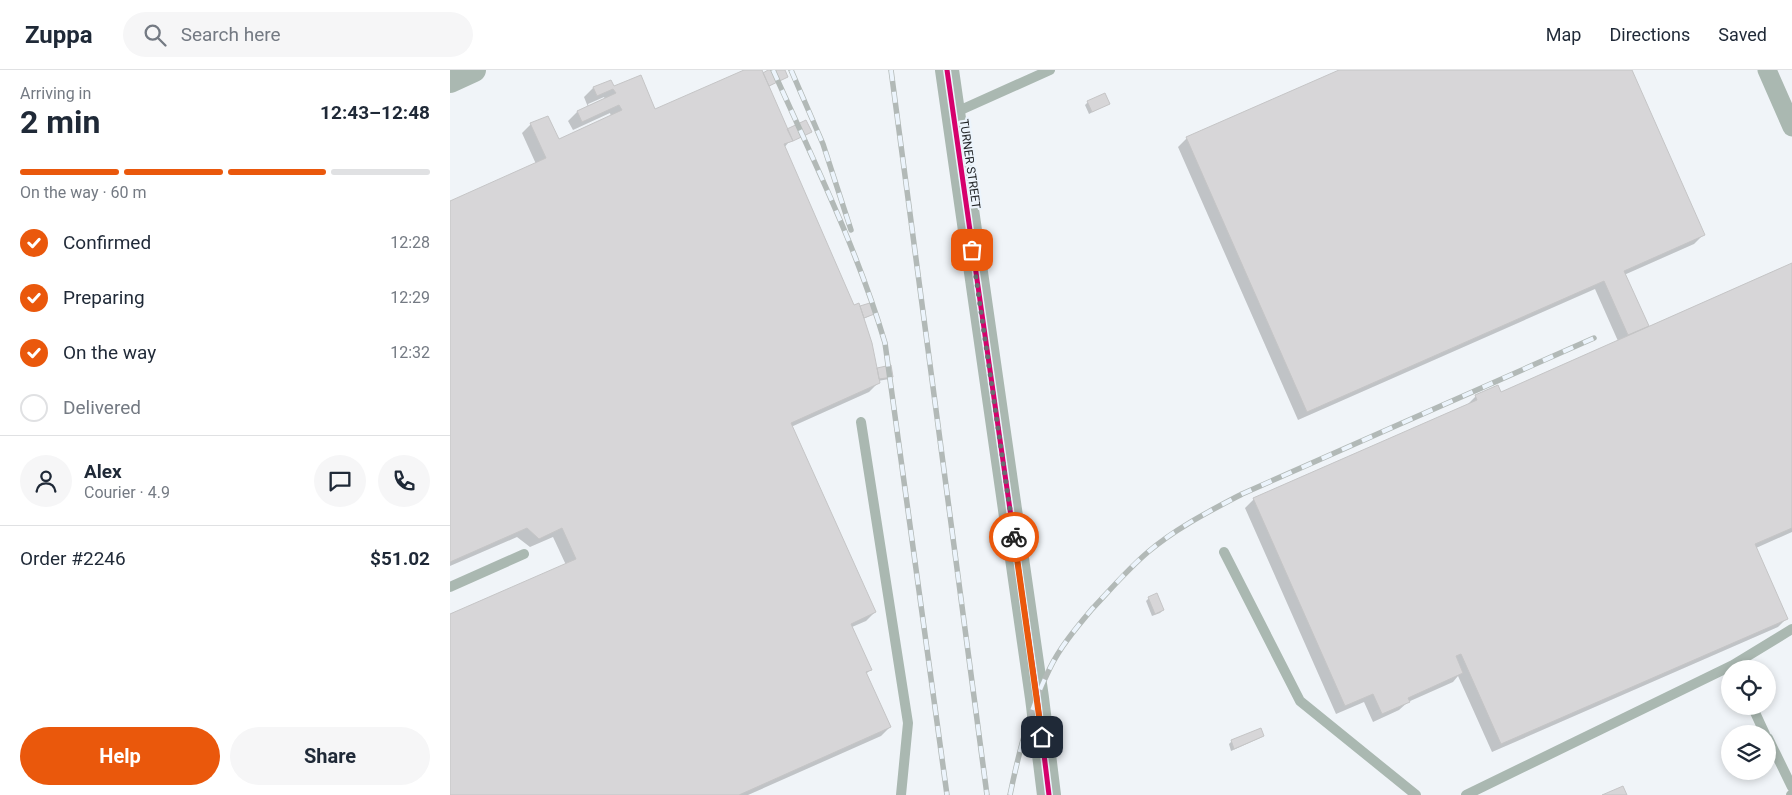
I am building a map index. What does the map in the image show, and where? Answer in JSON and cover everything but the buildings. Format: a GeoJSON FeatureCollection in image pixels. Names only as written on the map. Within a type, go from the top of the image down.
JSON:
{"type":"FeatureCollection","features":[{"type":"Feature","properties":{"kind":"street"},"geometry":{"type":"LineString","coordinates":[[450,81],[474,70]]}},
{"type":"Feature","properties":{"kind":"street","name":"TURNER STREET"},"geometry":{"type":"LineString","coordinates":[[947,70],[1033,669],[1049,795]]}},
{"type":"Feature","properties":{"kind":"street"},"geometry":{"type":"LineString","coordinates":[[1767,70],[1792,126]]}},
{"type":"Feature","properties":{"kind":"lane"},"geometry":{"type":"LineString","coordinates":[[953,114],[1050,70]]}},
{"type":"Feature","properties":{"kind":"lane"},"geometry":{"type":"LineString","coordinates":[[861,422],[908,723],[901,795]]}},
{"type":"Feature","properties":{"kind":"lane"},"geometry":{"type":"LineString","coordinates":[[1224,552],[1300,701],[1416,795]]}},
{"type":"Feature","properties":{"kind":"lane"},"geometry":{"type":"LineString","coordinates":[[450,587],[524,554]]}},
{"type":"Feature","properties":{"kind":"lane"},"geometry":{"type":"LineString","coordinates":[[1745,660],[1792,629]]}},
{"type":"Feature","properties":{"kind":"lane"},"geometry":{"type":"LineString","coordinates":[[1466,795],[1721,673]]}},
{"type":"Feature","properties":{"kind":"lane"},"geometry":{"type":"LineString","coordinates":[[1776,754],[1792,787]]}},
{"type":"Feature","properties":{"kind":"railway"},"geometry":{"type":"LineString","coordinates":[[773,70],[848,239],[885,343],[947,795]]}},
{"type":"Feature","properties":{"kind":"railway"},"geometry":{"type":"LineString","coordinates":[[791,70],[823,144],[851,230]]}},
{"type":"Feature","properties":{"kind":"railway"},"geometry":{"type":"LineString","coordinates":[[891,70],[987,795]]}},
{"type":"Feature","properties":{"kind":"railway"},"geometry":{"type":"LineString","coordinates":[[1010,795],[1021,746],[1031,714],[1054,660],[1069,637],[1092,609],[1133,565],[1159,543],[1194,520],[1242,494],[1594,338]]}},
{"type":"Feature","properties":{"kind":"cycle path"},"geometry":{"type":"LineString","coordinates":[[947,70],[1037,698],[1049,795]]}},
{"type":"Feature","properties":{"kind":"way so far"},"geometry":{"type":"LineString","coordinates":[[972,250],[1014,537]]}},
{"type":"Feature","properties":{"kind":"route"},"geometry":{"type":"LineString","coordinates":[[1014,537],[1042,737]]}}]}
